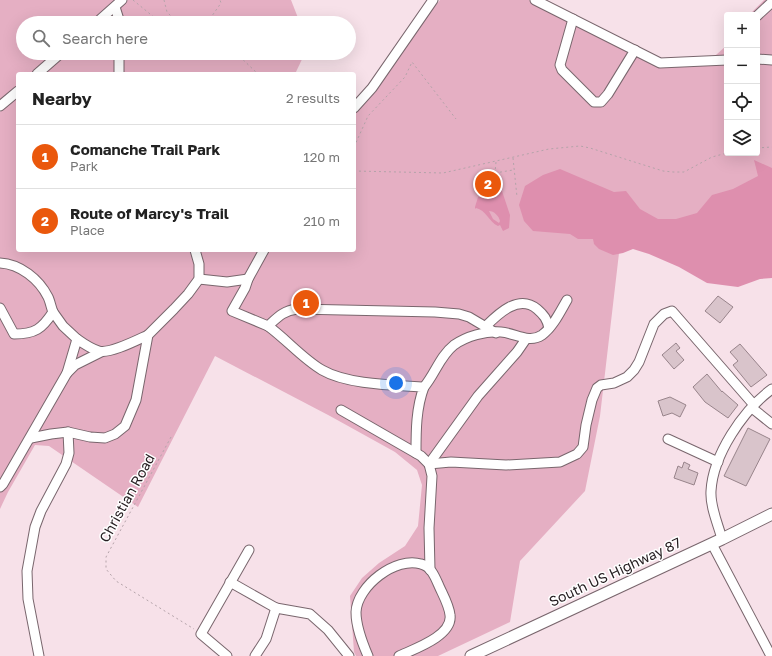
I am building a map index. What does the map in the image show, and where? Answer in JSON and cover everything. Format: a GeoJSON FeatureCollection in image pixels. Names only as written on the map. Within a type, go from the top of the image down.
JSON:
{"type":"FeatureCollection","features":[{"type":"Feature","properties":{"kind":"main road","name":"South US Highway 87"},"geometry":{"type":"LineString","coordinates":[[471,656],[712,544],[772,514]]}},
{"type":"Feature","properties":{"kind":"street"},"geometry":{"type":"LineString","coordinates":[[104,16],[122,0]]}},
{"type":"Feature","properties":{"kind":"street"},"geometry":{"type":"LineString","coordinates":[[356,106],[372,88],[433,0]]}},
{"type":"Feature","properties":{"kind":"street"},"geometry":{"type":"LineString","coordinates":[[534,0],[660,63],[724,60]]}},
{"type":"Feature","properties":{"kind":"street"},"geometry":{"type":"LineString","coordinates":[[760,13],[772,2]]}},
{"type":"Feature","properties":{"kind":"street"},"geometry":{"type":"LineString","coordinates":[[115,7],[118,16]]}},
{"type":"Feature","properties":{"kind":"street"},"geometry":{"type":"LineString","coordinates":[[573,19],[560,65],[562,70],[594,102],[601,102],[608,94],[636,50]]}},
{"type":"Feature","properties":{"kind":"street"},"geometry":{"type":"LineString","coordinates":[[760,59],[772,60]]}},
{"type":"Feature","properties":{"kind":"street"},"geometry":{"type":"LineString","coordinates":[[39,72],[53,60]]}},
{"type":"Feature","properties":{"kind":"street"},"geometry":{"type":"LineString","coordinates":[[118,72],[119,60]]}},
{"type":"Feature","properties":{"kind":"street"},"geometry":{"type":"LineString","coordinates":[[0,106],[16,93]]}},
{"type":"Feature","properties":{"kind":"street"},"geometry":{"type":"LineString","coordinates":[[67,373],[75,365],[101,352],[120,347],[148,335],[188,294],[199,279],[199,264],[196,252]]}},
{"type":"Feature","properties":{"kind":"street"},"geometry":{"type":"LineString","coordinates":[[263,252],[232,311],[268,326],[322,370],[333,375],[371,383],[424,387]]}},
{"type":"Feature","properties":{"kind":"street"},"geometry":{"type":"LineString","coordinates":[[0,263],[19,268],[30,276],[39,284],[48,297],[53,312],[63,326],[77,339],[101,352]]}},
{"type":"Feature","properties":{"kind":"street"},"geometry":{"type":"LineString","coordinates":[[199,279],[227,282],[248,280]]}},
{"type":"Feature","properties":{"kind":"street"},"geometry":{"type":"LineString","coordinates":[[416,453],[417,418],[420,399],[424,387],[430,380],[446,353],[455,345],[470,336],[501,332],[526,339],[541,336],[549,328],[567,300]]}},
{"type":"Feature","properties":{"kind":"street"},"geometry":{"type":"LineString","coordinates":[[486,326],[498,314],[515,305],[528,303],[534,306],[545,316],[549,328]]}},
{"type":"Feature","properties":{"kind":"street"},"geometry":{"type":"LineString","coordinates":[[0,308],[14,334],[29,334],[46,324],[53,312]]}},
{"type":"Feature","properties":{"kind":"street"},"geometry":{"type":"LineString","coordinates":[[268,326],[278,316],[288,310],[297,308],[435,312],[470,316],[496,333]]}},
{"type":"Feature","properties":{"kind":"street"},"geometry":{"type":"LineString","coordinates":[[429,464],[451,462],[506,465],[560,462],[577,454],[583,447],[586,425],[592,400],[597,388],[601,385],[614,383],[627,377],[634,370],[639,362],[654,324],[664,314],[672,311],[753,407],[772,424]]}},
{"type":"Feature","properties":{"kind":"street"},"geometry":{"type":"LineString","coordinates":[[31,438],[68,432],[90,437],[106,438],[115,434],[125,426],[136,400],[148,335]]}},
{"type":"Feature","properties":{"kind":"street"},"geometry":{"type":"LineString","coordinates":[[0,487],[4,484],[67,373],[77,339]]}},
{"type":"Feature","properties":{"kind":"street"},"geometry":{"type":"LineString","coordinates":[[429,464],[478,396],[526,339]]}},
{"type":"Feature","properties":{"kind":"street"},"geometry":{"type":"LineString","coordinates":[[722,539],[714,511],[711,492],[714,473],[730,437],[753,407],[772,388]]}},
{"type":"Feature","properties":{"kind":"street"},"geometry":{"type":"LineString","coordinates":[[341,410],[421,456],[429,464],[432,476],[429,528],[430,570]]}},
{"type":"Feature","properties":{"kind":"street"},"geometry":{"type":"LineString","coordinates":[[39,656],[28,599],[27,570],[35,527],[39,516],[66,464],[69,453],[68,432]]}},
{"type":"Feature","properties":{"kind":"street"},"geometry":{"type":"LineString","coordinates":[[668,439],[718,462]]}},
{"type":"Feature","properties":{"kind":"street"},"geometry":{"type":"LineString","coordinates":[[712,544],[771,656]]}},
{"type":"Feature","properties":{"kind":"street"},"geometry":{"type":"LineString","coordinates":[[227,656],[201,634],[249,550]]}},
{"type":"Feature","properties":{"kind":"street"},"geometry":{"type":"LineString","coordinates":[[368,656],[359,632],[356,610],[360,597],[368,585],[387,570],[403,564],[419,563],[427,566],[430,570],[447,603],[450,615],[449,624],[438,637],[399,656]]}},
{"type":"Feature","properties":{"kind":"street"},"geometry":{"type":"LineString","coordinates":[[230,582],[276,608],[310,614],[328,630],[349,656]]}},
{"type":"Feature","properties":{"kind":"street"},"geometry":{"type":"LineString","coordinates":[[255,656],[266,638],[276,608]]}},
{"type":"Feature","properties":{"kind":"path"},"geometry":{"type":"LineString","coordinates":[[133,0],[152,16]]}},
{"type":"Feature","properties":{"kind":"path"},"geometry":{"type":"LineString","coordinates":[[164,0],[167,12],[171,16]]}},
{"type":"Feature","properties":{"kind":"path"},"geometry":{"type":"LineString","coordinates":[[212,16],[221,3],[220,0]]}},
{"type":"Feature","properties":{"kind":"path"},"geometry":{"type":"LineString","coordinates":[[243,60],[256,72]]}},
{"type":"Feature","properties":{"kind":"path"},"geometry":{"type":"LineString","coordinates":[[356,143],[368,116],[405,77],[412,62],[456,119]]}},
{"type":"Feature","properties":{"kind":"path"},"geometry":{"type":"LineString","coordinates":[[356,171],[443,173],[548,149],[580,146],[663,171],[684,172],[712,157],[724,154]]}},
{"type":"Feature","properties":{"kind":"path"},"geometry":{"type":"LineString","coordinates":[[760,148],[772,146]]}},
{"type":"Feature","properties":{"kind":"path"},"geometry":{"type":"LineString","coordinates":[[513,157],[517,197]]}},
{"type":"Feature","properties":{"kind":"path"},"geometry":{"type":"LineString","coordinates":[[494,184],[496,161]]}},
{"type":"Feature","properties":{"kind":"path"},"geometry":{"type":"LineString","coordinates":[[494,173],[514,170]]}},
{"type":"Feature","properties":{"kind":"path","name":"Christian Road"},"geometry":{"type":"LineString","coordinates":[[171,437],[106,557],[106,569],[116,580],[201,634]]}},
{"type":"Feature","properties":{"kind":"shaded area"},"geometry":{"type":"Polygon","coordinates":[[[0,0],[116,0],[98,16],[16,16],[16,60],[47,60],[33,72],[16,72],[16,88],[0,101],[0,0]]]}},
{"type":"Feature","properties":{"kind":"shaded area"},"geometry":{"type":"Polygon","coordinates":[[[128,0],[291,0],[297,16],[109,16],[128,0]]]}},
{"type":"Feature","properties":{"kind":"shaded area"},"geometry":{"type":"Polygon","coordinates":[[[440,0],[529,0],[655,66],[706,64],[724,48],[724,156],[760,156],[760,12],[752,12],[764,0],[772,0],[772,194],[688,229],[621,236],[600,416],[585,491],[520,561],[510,622],[438,656],[356,656],[354,652],[350,596],[362,578],[379,563],[405,546],[418,526],[422,485],[417,470],[395,452],[215,356],[138,507],[49,446],[35,445],[0,509],[0,112],[16,98],[16,252],[356,252],[356,111],[440,0]]]}},
{"type":"Feature","properties":{"kind":"shaded area"},"geometry":{"type":"Polygon","coordinates":[[[59,60],[302,60],[296,72],[45,72],[59,60]]]}},
{"type":"Feature","properties":{"kind":"shaded area"},"geometry":{"type":"Polygon","coordinates":[[[754,160],[772,168],[772,278],[760,279],[738,287],[707,283],[679,267],[633,249],[613,255],[599,249],[594,244],[593,239],[578,239],[570,234],[533,231],[524,221],[519,205],[525,186],[543,175],[560,169],[614,192],[626,191],[640,209],[658,219],[676,219],[697,213],[712,195],[733,189],[758,176],[754,160]]]}},
{"type":"Feature","properties":{"kind":"shaded area"},"geometry":{"type":"Polygon","coordinates":[[[500,189],[502,191],[510,215],[509,228],[503,231],[500,225],[498,226],[492,222],[479,209],[475,209],[478,197],[488,193],[490,190],[500,189]],[[489,211],[493,219],[499,223],[500,221],[497,216],[489,211]]]}},
{"type":"Feature","properties":{"kind":"building"},"geometry":{"type":"Polygon","coordinates":[[[718,296],[733,307],[720,323],[705,311],[718,296]]]}},
{"type":"Feature","properties":{"kind":"building"},"geometry":{"type":"Polygon","coordinates":[[[676,343],[680,348],[676,351],[684,360],[674,369],[662,355],[676,343]]]}},
{"type":"Feature","properties":{"kind":"building"},"geometry":{"type":"Polygon","coordinates":[[[740,344],[767,375],[751,387],[733,365],[738,361],[730,352],[740,344]]]}},
{"type":"Feature","properties":{"kind":"building"},"geometry":{"type":"Polygon","coordinates":[[[707,374],[722,392],[738,405],[728,418],[705,402],[693,387],[707,374]]]}},
{"type":"Feature","properties":{"kind":"building"},"geometry":{"type":"Polygon","coordinates":[[[670,397],[686,405],[680,417],[672,413],[663,416],[658,401],[670,397]]]}},
{"type":"Feature","properties":{"kind":"building"},"geometry":{"type":"Polygon","coordinates":[[[748,428],[770,439],[746,486],[724,476],[748,428]]]}},
{"type":"Feature","properties":{"kind":"building"},"geometry":{"type":"Polygon","coordinates":[[[684,462],[690,465],[688,469],[698,473],[694,485],[674,478],[678,466],[682,468],[684,462]]]}},
{"type":"Feature","properties":{"kind":"place","name":"Route of Marcy's Trail"},"geometry":{"type":"Point","coordinates":[488,184]}},
{"type":"Feature","properties":{"kind":"place","name":"Comanche Trail Park"},"geometry":{"type":"Point","coordinates":[306,303]}}]}
